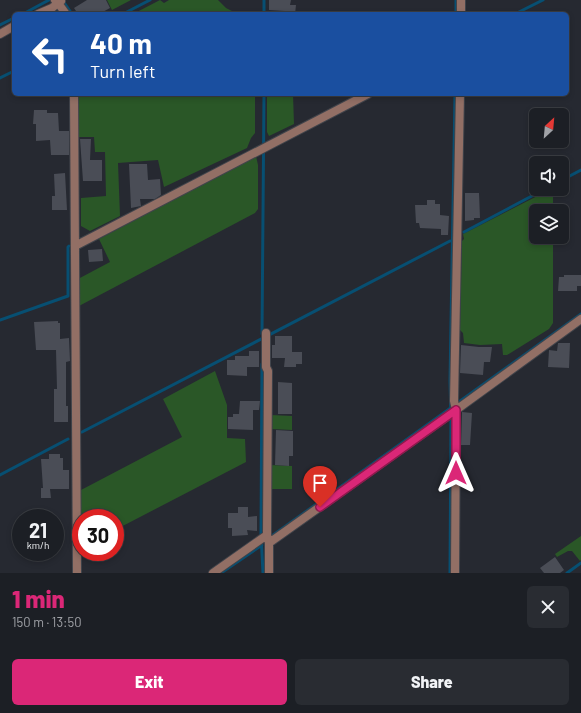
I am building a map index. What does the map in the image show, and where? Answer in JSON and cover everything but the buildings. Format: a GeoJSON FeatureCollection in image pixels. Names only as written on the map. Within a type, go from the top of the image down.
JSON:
{"type":"FeatureCollection","features":[{"type":"Feature","properties":{"kind":"street"},"geometry":{"type":"LineString","coordinates":[[461,0],[461,12]]}},
{"type":"Feature","properties":{"kind":"street"},"geometry":{"type":"LineString","coordinates":[[43,12],[52,8],[58,1],[65,12]]}},
{"type":"Feature","properties":{"kind":"street"},"geometry":{"type":"LineString","coordinates":[[0,34],[12,27]]}},
{"type":"Feature","properties":{"kind":"street"},"geometry":{"type":"LineString","coordinates":[[74,96],[77,573]]}},
{"type":"Feature","properties":{"kind":"street"},"geometry":{"type":"LineString","coordinates":[[75,246],[364,96]]}},
{"type":"Feature","properties":{"kind":"street"},"geometry":{"type":"LineString","coordinates":[[455,573],[454,409],[460,96]]}},
{"type":"Feature","properties":{"kind":"street"},"geometry":{"type":"LineString","coordinates":[[213,573],[266,539],[581,319]]}},
{"type":"Feature","properties":{"kind":"street"},"geometry":{"type":"LineString","coordinates":[[266,335],[266,367],[268,371],[266,539],[269,573]]}},
{"type":"Feature","properties":{"kind":"green space"},"geometry":{"type":"Polygon","coordinates":[[[107,0],[131,0],[112,10],[107,0]]]}},
{"type":"Feature","properties":{"kind":"green space"},"geometry":{"type":"Polygon","coordinates":[[[160,0],[164,3],[169,0],[218,0],[226,8],[234,12],[137,12],[160,0]]]}},
{"type":"Feature","properties":{"kind":"green space"},"geometry":{"type":"Polygon","coordinates":[[[78,96],[255,96],[255,133],[247,148],[164,187],[158,160],[118,163],[120,216],[90,231],[81,226],[81,198],[106,196],[105,152],[95,152],[94,137],[78,137],[78,96]]]}},
{"type":"Feature","properties":{"kind":"green space"},"geometry":{"type":"Polygon","coordinates":[[[267,96],[293,96],[294,124],[269,136],[267,132],[267,96]]]}},
{"type":"Feature","properties":{"kind":"green space"},"geometry":{"type":"Polygon","coordinates":[[[256,156],[258,165],[258,209],[255,213],[79,306],[78,279],[110,262],[99,239],[256,156]]]}},
{"type":"Feature","properties":{"kind":"green space"},"geometry":{"type":"Polygon","coordinates":[[[537,196],[553,196],[553,204],[529,204],[529,244],[553,244],[553,323],[549,329],[507,355],[503,355],[502,344],[480,345],[464,343],[463,333],[460,330],[463,234],[537,196]]]}},
{"type":"Feature","properties":{"kind":"green space"},"geometry":{"type":"Polygon","coordinates":[[[215,371],[227,405],[227,438],[245,439],[246,462],[124,525],[124,509],[81,509],[81,490],[182,437],[163,399],[215,371]]]}},
{"type":"Feature","properties":{"kind":"green space"},"geometry":{"type":"Polygon","coordinates":[[[271,415],[292,416],[292,430],[271,429],[271,415]]]}},
{"type":"Feature","properties":{"kind":"green space"},"geometry":{"type":"Polygon","coordinates":[[[270,465],[292,466],[292,489],[270,489],[270,465]]]}},
{"type":"Feature","properties":{"kind":"green space"},"geometry":{"type":"Polygon","coordinates":[[[581,536],[580,561],[572,551],[568,551],[557,557],[555,554],[581,536]]]}},
{"type":"Feature","properties":{"kind":"waterway"},"geometry":{"type":"LineString","coordinates":[[27,12],[49,0]]}},
{"type":"Feature","properties":{"kind":"waterway"},"geometry":{"type":"LineString","coordinates":[[127,12],[150,0]]}},
{"type":"Feature","properties":{"kind":"waterway"},"geometry":{"type":"LineString","coordinates":[[264,0],[264,12]]}},
{"type":"Feature","properties":{"kind":"waterway"},"geometry":{"type":"LineString","coordinates":[[456,0],[456,12]]}},
{"type":"Feature","properties":{"kind":"waterway"},"geometry":{"type":"LineString","coordinates":[[519,12],[543,0]]}},
{"type":"Feature","properties":{"kind":"waterway"},"geometry":{"type":"LineString","coordinates":[[63,1],[71,12]]}},
{"type":"Feature","properties":{"kind":"waterway"},"geometry":{"type":"LineString","coordinates":[[0,25],[12,19]]}},
{"type":"Feature","properties":{"kind":"waterway"},"geometry":{"type":"LineString","coordinates":[[0,78],[12,72]]}},
{"type":"Feature","properties":{"kind":"waterway"},"geometry":{"type":"LineString","coordinates":[[262,334],[264,96]]}},
{"type":"Feature","properties":{"kind":"waterway"},"geometry":{"type":"LineString","coordinates":[[450,573],[450,381],[455,96]]}},
{"type":"Feature","properties":{"kind":"waterway"},"geometry":{"type":"LineString","coordinates":[[569,176],[581,170]]}},
{"type":"Feature","properties":{"kind":"waterway"},"geometry":{"type":"LineString","coordinates":[[464,232],[532,196]]}},
{"type":"Feature","properties":{"kind":"waterway"},"geometry":{"type":"LineString","coordinates":[[82,432],[450,241]]}},
{"type":"Feature","properties":{"kind":"waterway"},"geometry":{"type":"LineString","coordinates":[[0,320],[68,296],[69,246]]}},
{"type":"Feature","properties":{"kind":"waterway"},"geometry":{"type":"LineString","coordinates":[[456,404],[581,314]]}},
{"type":"Feature","properties":{"kind":"waterway"},"geometry":{"type":"LineString","coordinates":[[262,364],[261,534],[263,573]]}},
{"type":"Feature","properties":{"kind":"waterway"},"geometry":{"type":"LineString","coordinates":[[269,538],[452,407]]}},
{"type":"Feature","properties":{"kind":"waterway"},"geometry":{"type":"LineString","coordinates":[[0,475],[68,439]]}},
{"type":"Feature","properties":{"kind":"waterway"},"geometry":{"type":"LineString","coordinates":[[221,573],[262,545]]}},
{"type":"Feature","properties":{"kind":"waterway"},"geometry":{"type":"LineString","coordinates":[[567,573],[581,563]]}},
{"type":"Feature","properties":{"kind":"route"},"geometry":{"type":"LineString","coordinates":[[320,507],[456,410],[456,473]]}}]}
